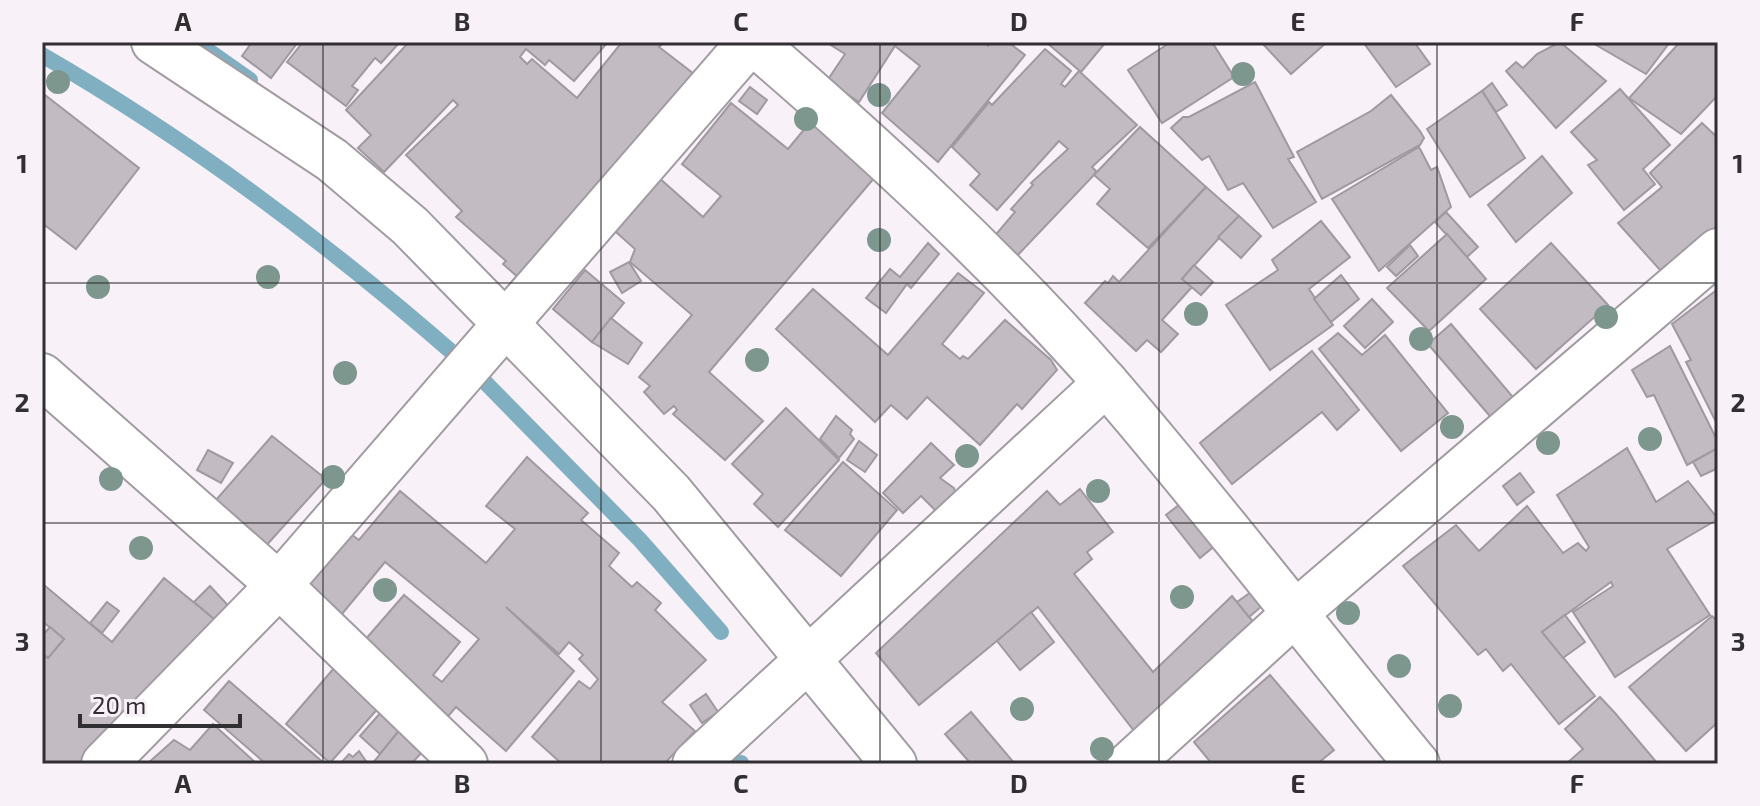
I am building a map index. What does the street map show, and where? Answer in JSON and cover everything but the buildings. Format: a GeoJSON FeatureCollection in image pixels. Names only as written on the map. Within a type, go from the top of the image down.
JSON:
{"type":"FeatureCollection","features":[{"type":"Feature","properties":{"kind":"street"},"geometry":{"type":"LineString","coordinates":[[154,42],[332,160],[410,226],[671,493],[894,764]]}},
{"type":"Feature","properties":{"kind":"street"},"geometry":{"type":"LineString","coordinates":[[104,764],[279,585],[751,42],[877,149],[1106,383],[1417,764]]}},
{"type":"Feature","properties":{"kind":"street"},"geometry":{"type":"LineString","coordinates":[[1130,764],[1293,615],[1718,251]]}},
{"type":"Feature","properties":{"kind":"street"},"geometry":{"type":"LineString","coordinates":[[42,376],[279,585],[465,764]]}},
{"type":"Feature","properties":{"kind":"street"},"geometry":{"type":"LineString","coordinates":[[695,764],[1106,383]]}},
{"type":"Feature","properties":{"kind":"waterway"},"geometry":{"type":"LineString","coordinates":[[196,42],[250,80]]}},
{"type":"Feature","properties":{"kind":"waterway"},"geometry":{"type":"LineString","coordinates":[[42,55],[153,123],[260,198],[413,318],[462,361]]}},
{"type":"Feature","properties":{"kind":"waterway"},"geometry":{"type":"LineString","coordinates":[[478,375],[640,540],[721,632]]}}]}
